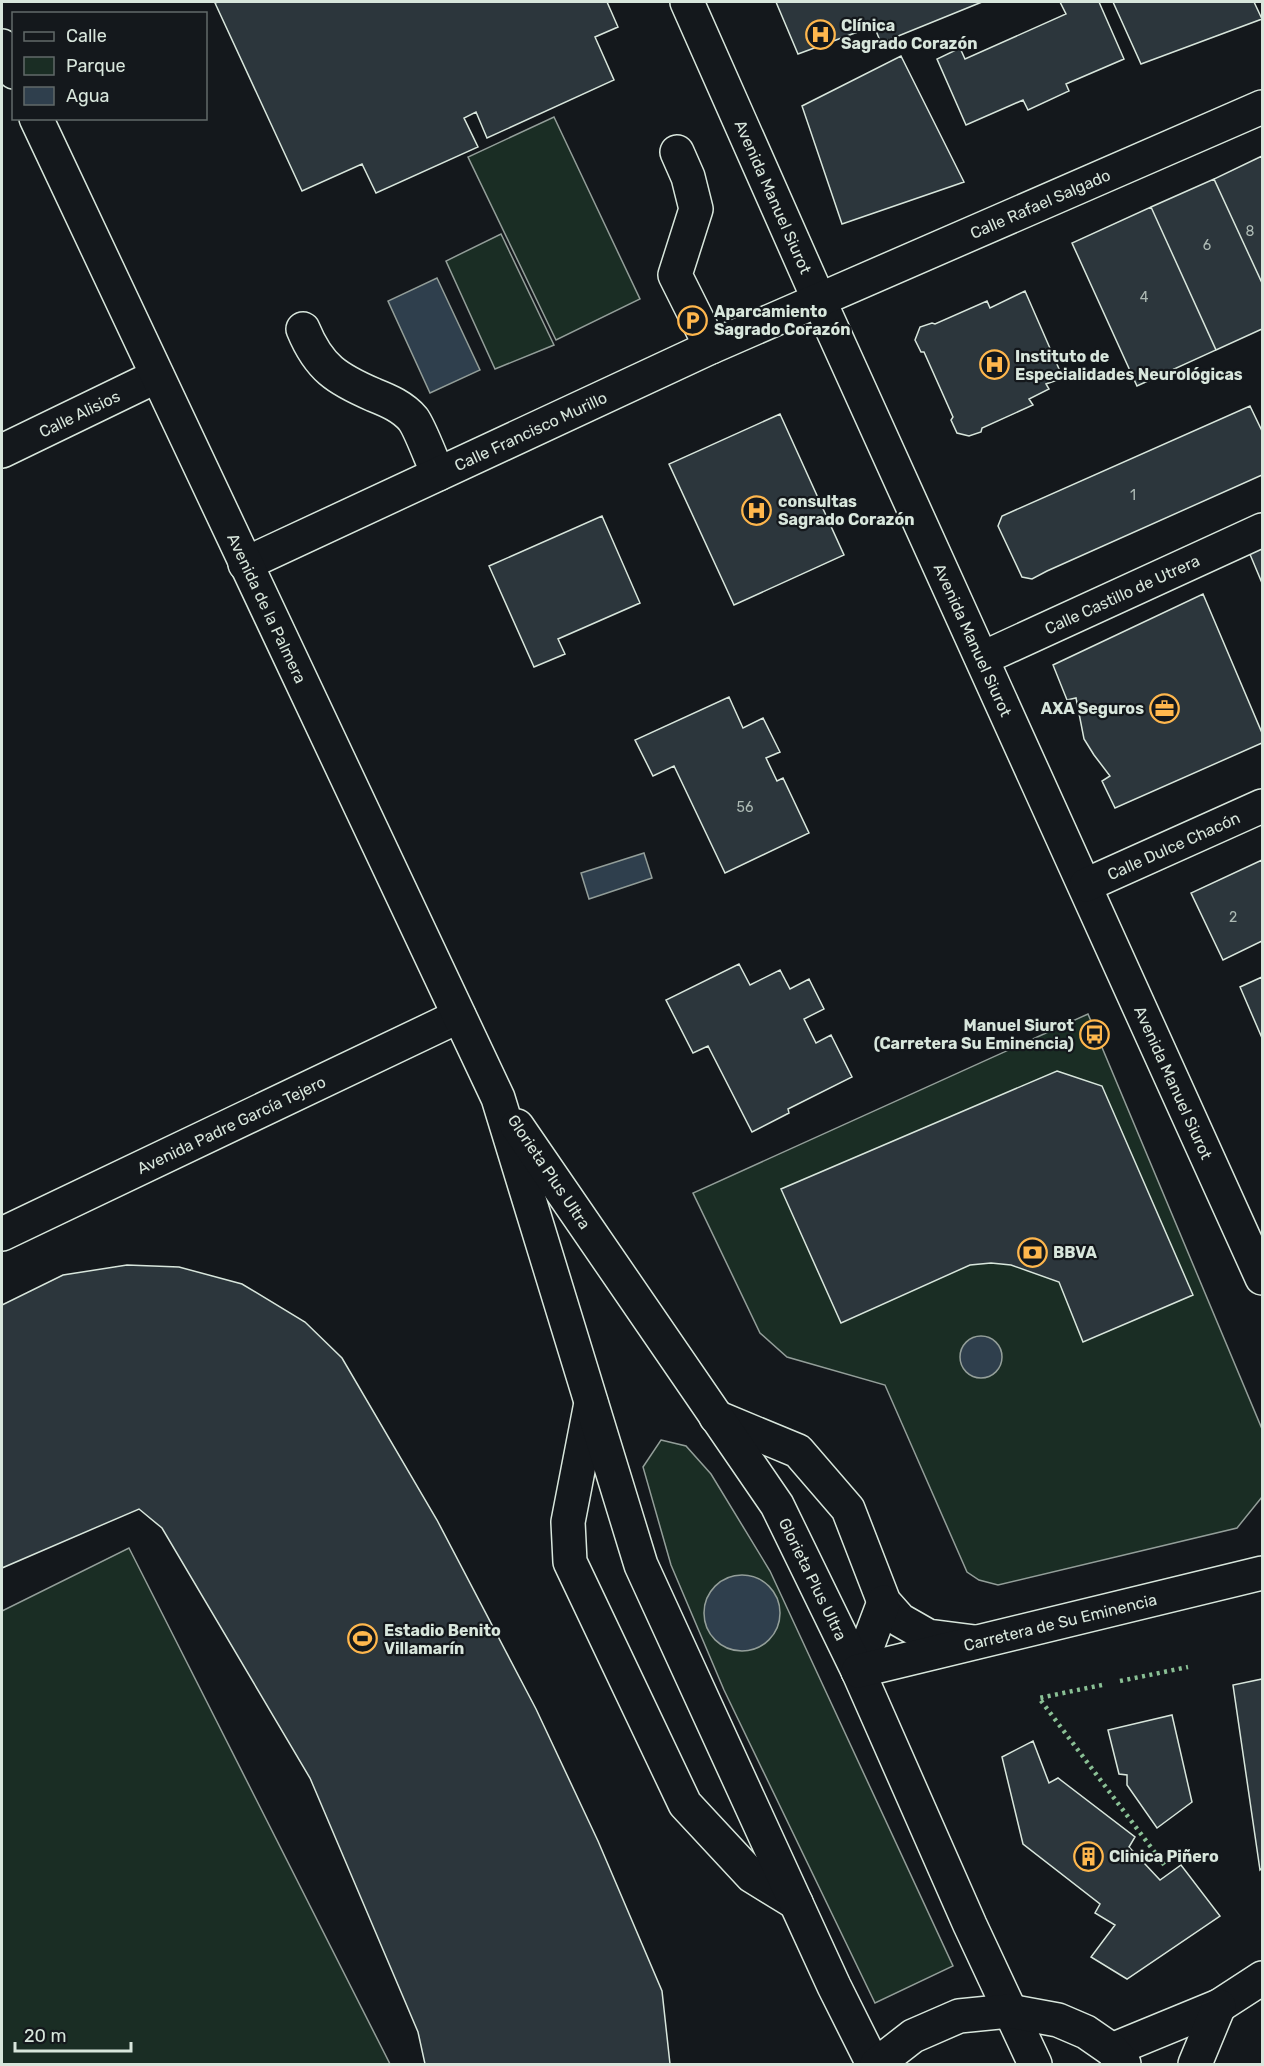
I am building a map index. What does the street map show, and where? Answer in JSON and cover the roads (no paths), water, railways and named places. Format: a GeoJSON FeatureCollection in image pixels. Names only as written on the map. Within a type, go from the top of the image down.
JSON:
{"type":"FeatureCollection","features":[{"type":"Feature","properties":{"kind":"street","name":"Avenida Manuel Siurot"},"geometry":{"type":"LineString","coordinates":[[687,2],[819,300],[1259,1259]]}},
{"type":"Feature","properties":{"kind":"street"},"geometry":{"type":"LineString","coordinates":[[2,46],[12,68]]}},
{"type":"Feature","properties":{"kind":"street","name":"Calle Rafael Salgado"},"geometry":{"type":"LineString","coordinates":[[819,300],[1263,107]]}},
{"type":"Feature","properties":{"kind":"street","name":"Avenida de la Palmera"},"geometry":{"type":"LineString","coordinates":[[37,120],[498,1098]]}},
{"type":"Feature","properties":{"kind":"street"},"geometry":{"type":"LineString","coordinates":[[677,152],[688,177],[696,209],[675,275],[711,347]]}},
{"type":"Feature","properties":{"kind":"street","name":"Calle Francisco Murillo"},"geometry":{"type":"LineString","coordinates":[[245,564],[711,347],[819,300]]}},
{"type":"Feature","properties":{"kind":"street"},"geometry":{"type":"LineString","coordinates":[[303,329],[310,346],[324,366],[347,383],[396,404],[414,420],[438,474]]}},
{"type":"Feature","properties":{"kind":"street","name":"Calle Alisios"},"geometry":{"type":"LineString","coordinates":[[2,450],[157,376]]}},
{"type":"Feature","properties":{"kind":"street","name":"Calle Castillo de Utrera"},"geometry":{"type":"LineString","coordinates":[[982,658],[1263,530]]}},
{"type":"Feature","properties":{"kind":"street","name":"Calle Dulce Chacón"},"geometry":{"type":"LineString","coordinates":[[1086,885],[1263,806]]}},
{"type":"Feature","properties":{"kind":"street","name":"Avenida Padre García Tejero"},"geometry":{"type":"LineString","coordinates":[[2,1234],[459,1016]]}},
{"type":"Feature","properties":{"kind":"street","name":"Glorieta Plus Ultra"},"geometry":{"type":"LineString","coordinates":[[498,1098],[641,1565],[796,1903],[875,2064]]}},
{"type":"Feature","properties":{"kind":"street","name":"Glorieta Plus Ultra"},"geometry":{"type":"LineString","coordinates":[[498,1098],[777,1505],[858,1671],[1009,2011],[1035,2064]]}},
{"type":"Feature","properties":{"kind":"street"},"geometry":{"type":"LineString","coordinates":[[591,1403],[568,1522],[570,1562],[685,1804],[752,1876],[796,1903]]}},
{"type":"Feature","properties":{"kind":"street"},"geometry":{"type":"LineString","coordinates":[[716,1417],[798,1450],[848,1509],[884,1602],[900,1620],[928,1636],[975,1642]]}},
{"type":"Feature","properties":{"kind":"street","name":"Carretera de Su Eminencia"},"geometry":{"type":"LineString","coordinates":[[858,1671],[1263,1573]]}},
{"type":"Feature","properties":{"kind":"street"},"geometry":{"type":"LineString","coordinates":[[858,1671],[884,1602]]}},
{"type":"Feature","properties":{"kind":"street"},"geometry":{"type":"LineString","coordinates":[[875,2064],[913,2036],[959,2016],[1009,2011],[1058,2020],[1086,2032],[1118,2057],[1219,2006],[1263,1978]]}},
{"type":"Feature","properties":{"kind":"street"},"geometry":{"type":"LineString","coordinates":[[1195,2064],[1219,2006]]}},
{"type":"Feature","properties":{"kind":"water"},"geometry":{"type":"Polygon","coordinates":[[[437,278],[480,370],[430,393],[388,301],[437,278]]]}},
{"type":"Feature","properties":{"kind":"water"},"geometry":{"type":"Polygon","coordinates":[[[644,853],[652,878],[589,899],[581,873],[644,853]]]}},
{"type":"Feature","properties":{"kind":"water"},"geometry":{"type":"Polygon","coordinates":[[[981,1336],[996,1342],[1002,1357],[996,1372],[981,1378],[966,1372],[960,1357],[966,1342],[981,1336]]]}},
{"type":"Feature","properties":{"kind":"water"},"geometry":{"type":"Polygon","coordinates":[[[742,1575],[757,1578],[769,1586],[777,1598],[780,1613],[777,1628],[769,1640],[757,1648],[742,1651],[727,1648],[715,1640],[707,1628],[704,1613],[707,1598],[715,1586],[727,1578],[742,1575]]]}},
{"type":"Feature","properties":{"kind":"place","name":"Clínica Sagrado Corazón"},"geometry":{"type":"Point","coordinates":[820,34]}},
{"type":"Feature","properties":{"kind":"place","name":"Aparcamiento Sagrado Corazón"},"geometry":{"type":"Point","coordinates":[693,320]}},
{"type":"Feature","properties":{"kind":"place","name":"Instituto de Especialidades Neurológicas"},"geometry":{"type":"Point","coordinates":[994,365]}},
{"type":"Feature","properties":{"kind":"place","name":"consultas Sagrado Corazón"},"geometry":{"type":"Point","coordinates":[757,510]}},
{"type":"Feature","properties":{"kind":"place","name":"AXA Seguros"},"geometry":{"type":"Point","coordinates":[1165,708]}},
{"type":"Feature","properties":{"kind":"place","name":"Manuel Siurot (Carretera Su Eminencia)"},"geometry":{"type":"Point","coordinates":[1095,1034]}},
{"type":"Feature","properties":{"kind":"place","name":"BBVA"},"geometry":{"type":"Point","coordinates":[1032,1252]}},
{"type":"Feature","properties":{"kind":"place","name":"Estadio Benito Villamarín"},"geometry":{"type":"Point","coordinates":[363,1639]}},
{"type":"Feature","properties":{"kind":"place","name":"Clinica Piñero"},"geometry":{"type":"Point","coordinates":[1088,1856]}}]}
